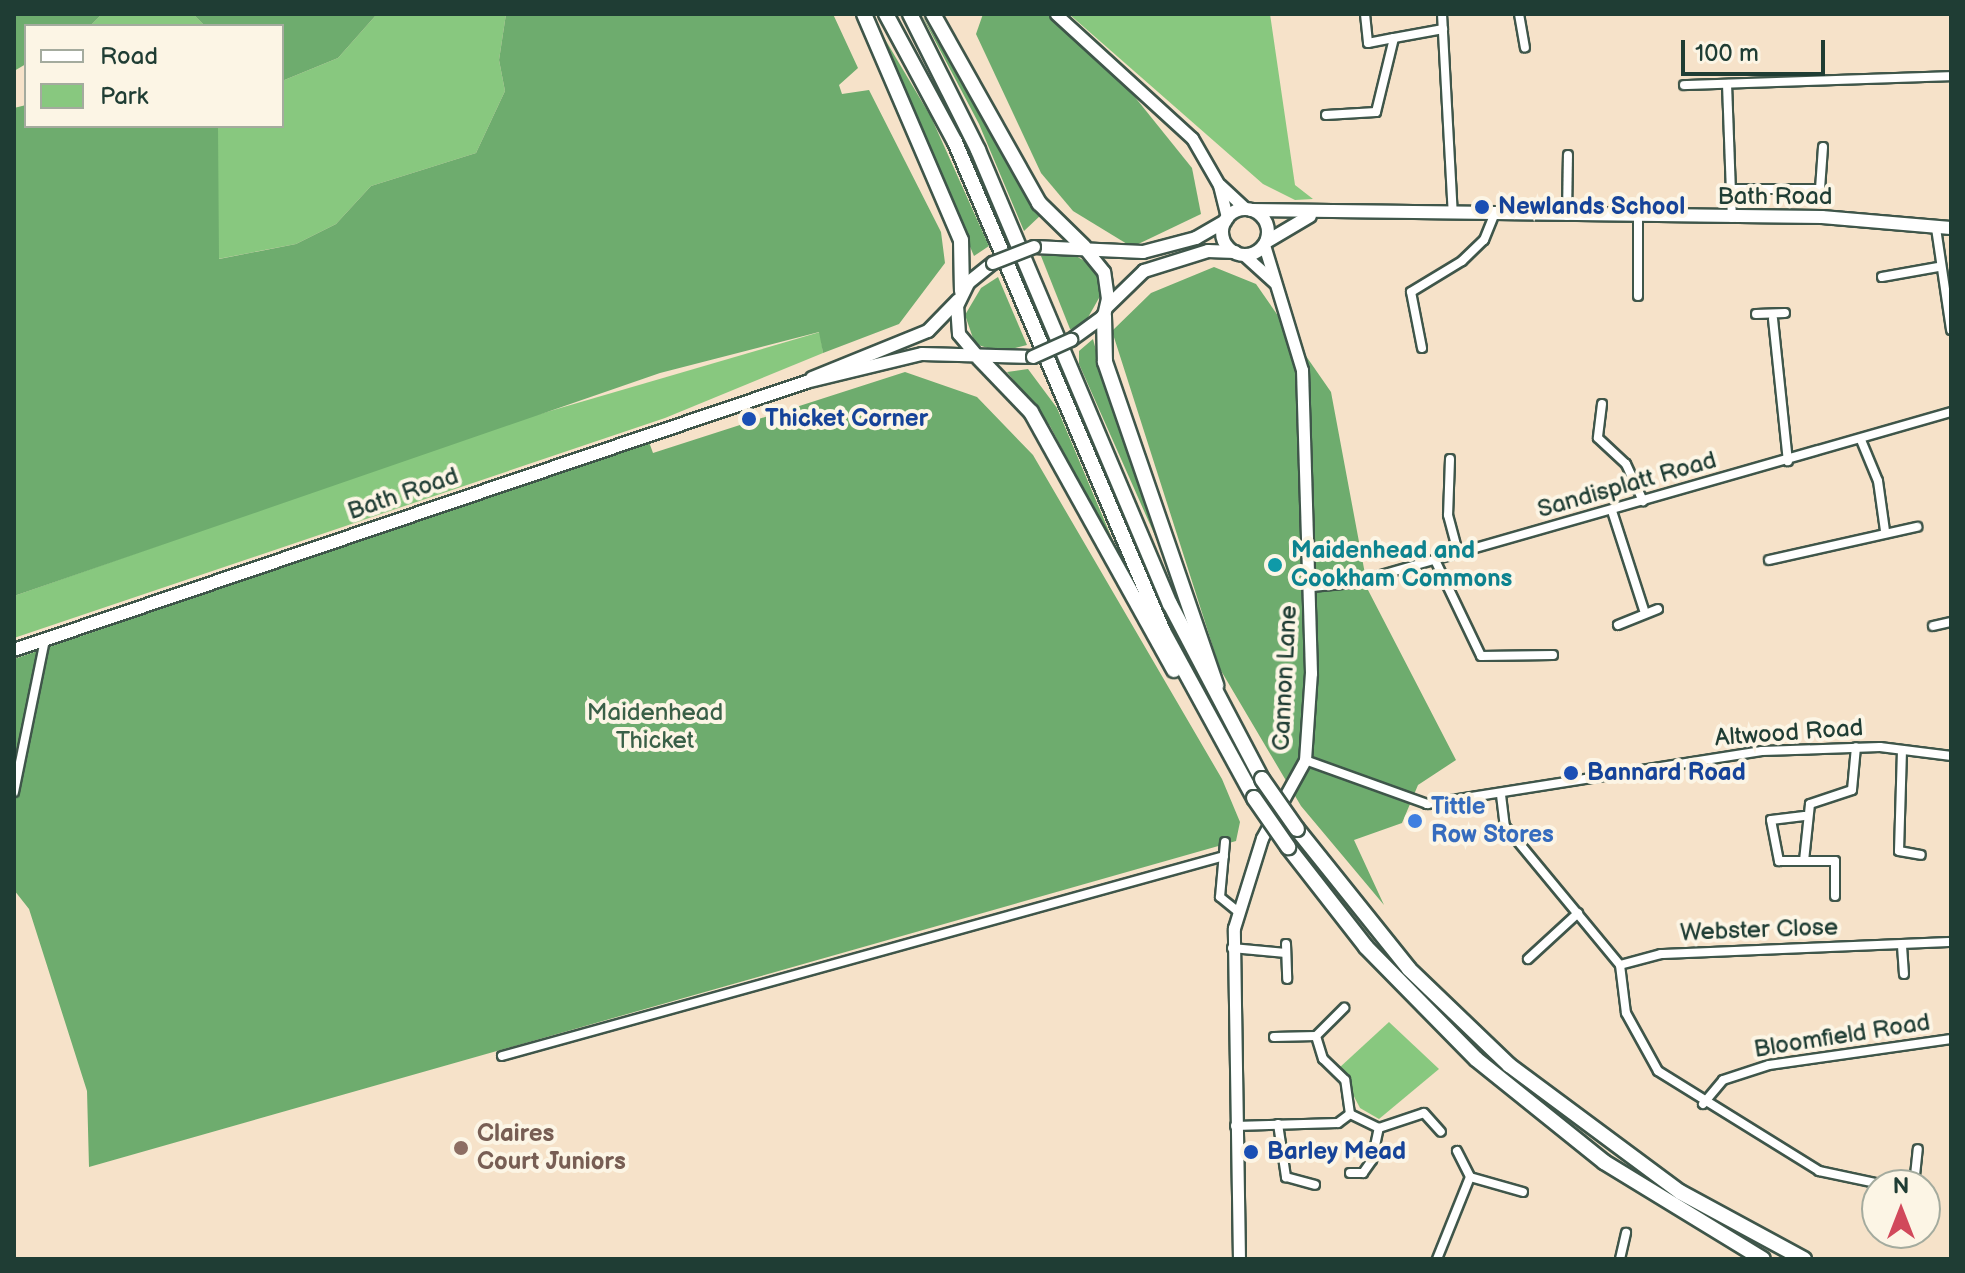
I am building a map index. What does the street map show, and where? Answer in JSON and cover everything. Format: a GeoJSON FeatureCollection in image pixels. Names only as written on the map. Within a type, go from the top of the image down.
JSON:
{"type":"FeatureCollection","features":[{"type":"Feature","properties":{"kind":"highway"},"geometry":{"type":"LineString","coordinates":[[864,14],[961,240],[960,296]]}},
{"type":"Feature","properties":{"kind":"highway"},"geometry":{"type":"LineString","coordinates":[[886,14],[955,142],[1144,588],[1208,720]]}},
{"type":"Feature","properties":{"kind":"highway"},"geometry":{"type":"LineString","coordinates":[[910,14],[978,150],[1163,590],[1226,716],[1262,779],[1297,829],[1400,959],[1509,1065],[1629,1158],[1804,1259]]}},
{"type":"Feature","properties":{"kind":"highway"},"geometry":{"type":"LineString","coordinates":[[933,14],[1039,203],[1084,247]]}},
{"type":"Feature","properties":{"kind":"highway"},"geometry":{"type":"LineString","coordinates":[[1105,312],[1103,354],[1226,716]]}},
{"type":"Feature","properties":{"kind":"highway"},"geometry":{"type":"LineString","coordinates":[[979,358],[1031,412],[1146,627],[1208,720],[1254,798],[1366,947],[1487,1068],[1604,1162],[1763,1259]]}},
{"type":"Feature","properties":{"kind":"main road"},"geometry":{"type":"LineString","coordinates":[[1249,209],[1267,224],[1265,243],[1239,253],[1208,251],[1144,271],[1105,312],[1071,340],[1033,357],[979,358],[959,334],[960,296],[993,263],[1034,247],[1084,247],[1143,252],[1196,238],[1249,209]]}},
{"type":"Feature","properties":{"kind":"main road","name":"Bath Road"},"geometry":{"type":"LineString","coordinates":[[1249,209],[1310,216],[1453,214],[1732,218],[1951,228]]}},
{"type":"Feature","properties":{"kind":"main road","name":"Bath Road"},"geometry":{"type":"LineString","coordinates":[[1265,243],[1310,216]]}},
{"type":"Feature","properties":{"kind":"main road"},"geometry":{"type":"LineString","coordinates":[[1226,220],[1225,241],[1239,253]]}},
{"type":"Feature","properties":{"kind":"main road"},"geometry":{"type":"LineString","coordinates":[[1084,247],[1106,276],[1105,312]]}},
{"type":"Feature","properties":{"kind":"main road","name":"Bath Road"},"geometry":{"type":"LineString","coordinates":[[14,650],[806,382],[928,331],[960,296]]}},
{"type":"Feature","properties":{"kind":"main road","name":"Bath Road"},"geometry":{"type":"LineString","coordinates":[[806,382],[922,354],[979,358]]}},
{"type":"Feature","properties":{"kind":"street"},"geometry":{"type":"LineString","coordinates":[[1056,14],[1192,138],[1219,185],[1226,220]]}},
{"type":"Feature","properties":{"kind":"street"},"geometry":{"type":"LineString","coordinates":[[1365,14],[1368,43],[1443,29]]}},
{"type":"Feature","properties":{"kind":"street"},"geometry":{"type":"LineString","coordinates":[[1442,14],[1453,214]]}},
{"type":"Feature","properties":{"kind":"street"},"geometry":{"type":"LineString","coordinates":[[1519,14],[1525,47]]}},
{"type":"Feature","properties":{"kind":"street"},"geometry":{"type":"LineString","coordinates":[[1326,115],[1376,112],[1394,38]]}},
{"type":"Feature","properties":{"kind":"street"},"geometry":{"type":"LineString","coordinates":[[1684,85],[1951,76]]}},
{"type":"Feature","properties":{"kind":"street"},"geometry":{"type":"LineString","coordinates":[[1727,84],[1732,218]]}},
{"type":"Feature","properties":{"kind":"street"},"geometry":{"type":"LineString","coordinates":[[1732,189],[1820,189],[1823,147]]}},
{"type":"Feature","properties":{"kind":"street"},"geometry":{"type":"LineString","coordinates":[[1567,216],[1568,155]]}},
{"type":"Feature","properties":{"kind":"street"},"geometry":{"type":"LineString","coordinates":[[1219,185],[1249,209]]}},
{"type":"Feature","properties":{"kind":"street"},"geometry":{"type":"LineString","coordinates":[[1422,348],[1411,292],[1462,261],[1484,240],[1494,215]]}},
{"type":"Feature","properties":{"kind":"street"},"geometry":{"type":"LineString","coordinates":[[1638,219],[1638,296]]}},
{"type":"Feature","properties":{"kind":"street"},"geometry":{"type":"LineString","coordinates":[[1936,228],[1938,267],[1951,325]]}},
{"type":"Feature","properties":{"kind":"street","name":"Cannon Lane"},"geometry":{"type":"LineString","coordinates":[[1239,1259],[1232,948],[1237,911],[1262,838],[1305,760],[1312,587],[1302,370],[1265,243]]}},
{"type":"Feature","properties":{"kind":"street"},"geometry":{"type":"LineString","coordinates":[[1239,253],[1275,283]]}},
{"type":"Feature","properties":{"kind":"street"},"geometry":{"type":"LineString","coordinates":[[1882,277],[1938,267]]}},
{"type":"Feature","properties":{"kind":"street"},"geometry":{"type":"LineString","coordinates":[[1756,314],[1773,319],[1785,313]]}},
{"type":"Feature","properties":{"kind":"street"},"geometry":{"type":"LineString","coordinates":[[1773,319],[1788,461]]}},
{"type":"Feature","properties":{"kind":"street"},"geometry":{"type":"LineString","coordinates":[[1602,404],[1598,438],[1626,464],[1643,501]]}},
{"type":"Feature","properties":{"kind":"street","name":"Sandisplatt Road"},"geometry":{"type":"LineString","coordinates":[[1312,587],[1435,560],[1951,412]]}},
{"type":"Feature","properties":{"kind":"street"},"geometry":{"type":"LineString","coordinates":[[1861,440],[1878,481],[1885,531]]}},
{"type":"Feature","properties":{"kind":"street"},"geometry":{"type":"LineString","coordinates":[[1450,459],[1448,515],[1458,552]]}},
{"type":"Feature","properties":{"kind":"street"},"geometry":{"type":"LineString","coordinates":[[1612,511],[1644,610]]}},
{"type":"Feature","properties":{"kind":"street"},"geometry":{"type":"LineString","coordinates":[[1769,560],[1885,531],[1917,527]]}},
{"type":"Feature","properties":{"kind":"street"},"geometry":{"type":"LineString","coordinates":[[1435,560],[1481,656],[1553,655]]}},
{"type":"Feature","properties":{"kind":"street"},"geometry":{"type":"LineString","coordinates":[[1618,625],[1644,610],[1658,609]]}},
{"type":"Feature","properties":{"kind":"street"},"geometry":{"type":"LineString","coordinates":[[1933,626],[1951,622]]}},
{"type":"Feature","properties":{"kind":"street"},"geometry":{"type":"LineString","coordinates":[[14,792],[45,639]]}},
{"type":"Feature","properties":{"kind":"street"},"geometry":{"type":"LineString","coordinates":[[1835,896],[1835,861],[1804,861],[1774,855],[1771,820],[1804,816],[1820,798],[1852,790],[1856,747]]}},
{"type":"Feature","properties":{"kind":"street","name":"Altwood Road"},"geometry":{"type":"LineString","coordinates":[[1305,760],[1400,800],[1501,795],[1730,755],[1856,747],[1951,756]]}},
{"type":"Feature","properties":{"kind":"street"},"geometry":{"type":"LineString","coordinates":[[1902,750],[1899,855],[1921,855]]}},
{"type":"Feature","properties":{"kind":"street"},"geometry":{"type":"LineString","coordinates":[[1501,795],[1505,826],[1620,965],[1638,1044],[1658,1071],[1703,1104],[1819,1171],[1861,1180]]}},
{"type":"Feature","properties":{"kind":"street"},"geometry":{"type":"LineString","coordinates":[[1804,816],[1804,861]]}},
{"type":"Feature","properties":{"kind":"street"},"geometry":{"type":"LineString","coordinates":[[1225,842],[1220,897],[1237,911]]}},
{"type":"Feature","properties":{"kind":"street"},"geometry":{"type":"LineString","coordinates":[[502,1056],[1224,856]]}},
{"type":"Feature","properties":{"kind":"street"},"geometry":{"type":"LineString","coordinates":[[1528,959],[1578,913]]}},
{"type":"Feature","properties":{"kind":"street","name":"Webster Close"},"geometry":{"type":"LineString","coordinates":[[1620,965],[1661,954],[1951,942]]}},
{"type":"Feature","properties":{"kind":"street"},"geometry":{"type":"LineString","coordinates":[[1902,946],[1904,974]]}},
{"type":"Feature","properties":{"kind":"street"},"geometry":{"type":"LineString","coordinates":[[1232,948],[1286,948],[1287,979]]}},
{"type":"Feature","properties":{"kind":"street"},"geometry":{"type":"LineString","coordinates":[[1274,1037],[1316,1036],[1344,1008]]}},
{"type":"Feature","properties":{"kind":"street"},"geometry":{"type":"LineString","coordinates":[[1316,1036],[1323,1059],[1345,1080],[1350,1114]]}},
{"type":"Feature","properties":{"kind":"street","name":"Bloomfield Road"},"geometry":{"type":"LineString","coordinates":[[1703,1104],[1723,1080],[1769,1065],[1951,1039]]}},
{"type":"Feature","properties":{"kind":"street"},"geometry":{"type":"LineString","coordinates":[[1350,1114],[1379,1128],[1413,1113],[1424,1113],[1441,1132]]}},
{"type":"Feature","properties":{"kind":"street"},"geometry":{"type":"LineString","coordinates":[[1234,1126],[1338,1123],[1350,1114]]}},
{"type":"Feature","properties":{"kind":"street"},"geometry":{"type":"LineString","coordinates":[[1278,1124],[1286,1177],[1315,1185]]}},
{"type":"Feature","properties":{"kind":"street"},"geometry":{"type":"LineString","coordinates":[[1350,1173],[1363,1173],[1372,1160],[1379,1128]]}},
{"type":"Feature","properties":{"kind":"street"},"geometry":{"type":"LineString","coordinates":[[1916,1169],[1918,1149]]}},
{"type":"Feature","properties":{"kind":"street"},"geometry":{"type":"LineString","coordinates":[[1457,1151],[1470,1177],[1523,1192]]}},
{"type":"Feature","properties":{"kind":"street"},"geometry":{"type":"LineString","coordinates":[[1437,1259],[1470,1177]]}},
{"type":"Feature","properties":{"kind":"street"},"geometry":{"type":"LineString","coordinates":[[1620,1259],[1626,1233]]}},
{"type":"Feature","properties":{"kind":"green space"},"geometry":{"type":"Polygon","coordinates":[[[14,14],[102,14],[92,24],[24,24],[24,65],[14,71],[14,14]]]}},
{"type":"Feature","properties":{"kind":"green space"},"geometry":{"type":"Polygon","coordinates":[[[102,14],[193,14],[203,24],[92,24],[102,14]]]}},
{"type":"Feature","properties":{"kind":"green space"},"geometry":{"type":"Polygon","coordinates":[[[193,14],[377,14],[338,58],[284,80],[284,24],[203,24],[193,14]]]}},
{"type":"Feature","properties":{"kind":"green space"},"geometry":{"type":"Polygon","coordinates":[[[377,14],[506,14],[499,60],[505,91],[476,153],[371,186],[336,224],[296,244],[218,259],[218,128],[284,128],[284,80],[338,58],[377,14]]]}},
{"type":"Feature","properties":{"kind":"green space"},"geometry":{"type":"Polygon","coordinates":[[[506,14],[833,14],[858,68],[839,85],[842,94],[869,90],[941,232],[945,263],[899,324],[823,353],[819,332],[660,373],[14,596],[14,108],[24,106],[24,128],[218,128],[219,259],[296,244],[336,224],[371,186],[476,153],[505,91],[499,60],[506,14]]]}},
{"type":"Feature","properties":{"kind":"green space"},"geometry":{"type":"Polygon","coordinates":[[[870,14],[931,117],[989,246],[974,256],[870,14]]]}},
{"type":"Feature","properties":{"kind":"green space"},"geometry":{"type":"Polygon","coordinates":[[[921,14],[1042,214],[1024,231],[979,124],[921,14]]]}},
{"type":"Feature","properties":{"kind":"green space"},"geometry":{"type":"Polygon","coordinates":[[[983,14],[1047,14],[1126,86],[1192,168],[1201,214],[1132,247],[1073,211],[1041,173],[976,34],[983,14]]]}},
{"type":"Feature","properties":{"kind":"green space"},"geometry":{"type":"Polygon","coordinates":[[[1069,14],[1270,14],[1295,185],[1313,199],[1295,200],[1263,184],[1069,14]]]}},
{"type":"Feature","properties":{"kind":"green space"},"geometry":{"type":"Polygon","coordinates":[[[1041,256],[1076,256],[1093,266],[1103,291],[1082,328],[1070,329],[1041,256]]]}},
{"type":"Feature","properties":{"kind":"green space"},"geometry":{"type":"Polygon","coordinates":[[[1214,267],[1256,284],[1331,392],[1368,590],[1456,760],[1418,785],[1402,823],[1354,840],[1384,905],[1301,806],[1220,669],[1112,331],[1151,293],[1214,267]]]}},
{"type":"Feature","properties":{"kind":"green space"},"geometry":{"type":"Polygon","coordinates":[[[998,277],[1027,345],[1000,352],[975,344],[965,315],[981,288],[998,277]]]}},
{"type":"Feature","properties":{"kind":"green space"},"geometry":{"type":"Polygon","coordinates":[[[820,332],[823,353],[665,418],[14,638],[14,596],[502,425],[820,332]]]}},
{"type":"Feature","properties":{"kind":"green space"},"geometry":{"type":"Polygon","coordinates":[[[1093,339],[1164,556],[1079,364],[1079,351],[1093,339]]]}},
{"type":"Feature","properties":{"kind":"green space"},"geometry":{"type":"Polygon","coordinates":[[[1028,369],[1057,408],[1124,567],[1050,426],[1007,372],[1028,369]]]}},
{"type":"Feature","properties":{"kind":"green space","name":"Maidenhead Thicket"},"geometry":{"type":"Polygon","coordinates":[[[905,372],[977,397],[1033,455],[1222,779],[1240,822],[1236,841],[89,1167],[87,1091],[29,909],[14,890],[14,659],[649,442],[653,453],[905,372]]]}},
{"type":"Feature","properties":{"kind":"green space"},"geometry":{"type":"Polygon","coordinates":[[[1389,1022],[1439,1069],[1379,1119],[1360,1108],[1339,1068],[1389,1022]]]}},
{"type":"Feature","properties":{"kind":"place","name":"Newlands School"},"geometry":{"type":"Point","coordinates":[1482,207]}},
{"type":"Feature","properties":{"kind":"place","name":"Thicket Corner"},"geometry":{"type":"Point","coordinates":[749,419]}},
{"type":"Feature","properties":{"kind":"place","name":"Maidenhead and Cookham Commons"},"geometry":{"type":"Point","coordinates":[1275,565]}},
{"type":"Feature","properties":{"kind":"place","name":"Bannard Road"},"geometry":{"type":"Point","coordinates":[1571,773]}},
{"type":"Feature","properties":{"kind":"place","name":"Tittle Row Stores"},"geometry":{"type":"Point","coordinates":[1415,821]}},
{"type":"Feature","properties":{"kind":"place","name":"Claires Court Juniors"},"geometry":{"type":"Point","coordinates":[461,1148]}},
{"type":"Feature","properties":{"kind":"place","name":"Barley Mead"},"geometry":{"type":"Point","coordinates":[1251,1152]}}]}
